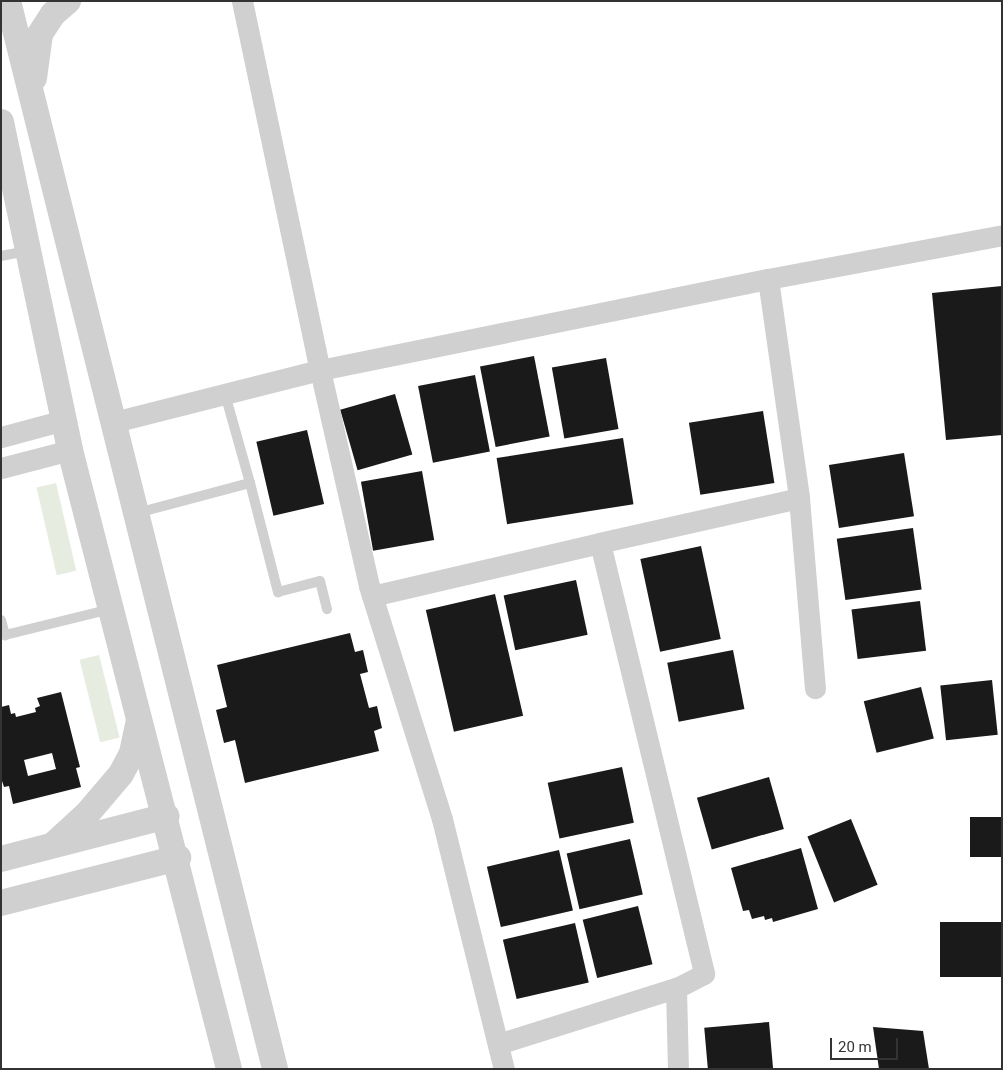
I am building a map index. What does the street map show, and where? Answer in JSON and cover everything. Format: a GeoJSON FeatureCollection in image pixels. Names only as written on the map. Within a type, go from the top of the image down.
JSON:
{"type":"FeatureCollection","features":[{"type":"Feature","properties":{"kind":"street"},"geometry":{"type":"LineString","coordinates":[[34,101],[35,56],[40,34],[53,14],[68,1]]}},
{"type":"Feature","properties":{"kind":"street"},"geometry":{"type":"LineString","coordinates":[[242,1],[320,370],[372,596],[442,819],[504,1069]]}},
{"type":"Feature","properties":{"kind":"street"},"geometry":{"type":"LineString","coordinates":[[7,10],[34,101],[275,1069]]}},
{"type":"Feature","properties":{"kind":"street"},"geometry":{"type":"LineString","coordinates":[[1,122],[70,450],[178,858],[229,1069]]}},
{"type":"Feature","properties":{"kind":"street"},"geometry":{"type":"LineString","coordinates":[[114,422],[320,370],[768,279],[1002,235]]}},
{"type":"Feature","properties":{"kind":"street"},"geometry":{"type":"LineString","coordinates":[[768,279],[799,498],[815,688]]}},
{"type":"Feature","properties":{"kind":"street"},"geometry":{"type":"LineString","coordinates":[[1,437],[64,420]]}},
{"type":"Feature","properties":{"kind":"street"},"geometry":{"type":"LineString","coordinates":[[1,468],[70,450]]}},
{"type":"Feature","properties":{"kind":"street"},"geometry":{"type":"LineString","coordinates":[[372,596],[799,498]]}},
{"type":"Feature","properties":{"kind":"street"},"geometry":{"type":"LineString","coordinates":[[498,1044],[676,988],[704,974],[600,543]]}},
{"type":"Feature","properties":{"kind":"street"},"geometry":{"type":"LineString","coordinates":[[52,846],[87,814],[120,774],[137,738],[140,713]]}},
{"type":"Feature","properties":{"kind":"street"},"geometry":{"type":"LineString","coordinates":[[1,859],[167,816]]}},
{"type":"Feature","properties":{"kind":"street"},"geometry":{"type":"LineString","coordinates":[[1,903],[178,858]]}},
{"type":"Feature","properties":{"kind":"street"},"geometry":{"type":"LineString","coordinates":[[676,988],[678,1069]]}},
{"type":"Feature","properties":{"kind":"lane"},"geometry":{"type":"LineString","coordinates":[[1,256],[28,250]]}},
{"type":"Feature","properties":{"kind":"lane"},"geometry":{"type":"LineString","coordinates":[[226,394],[278,592],[320,581],[327,608]]}},
{"type":"Feature","properties":{"kind":"lane"},"geometry":{"type":"LineString","coordinates":[[136,513],[250,483]]}},
{"type":"Feature","properties":{"kind":"lane"},"geometry":{"type":"LineString","coordinates":[[1,620],[5,635],[112,609]]}},
{"type":"Feature","properties":{"kind":"shaded area"},"geometry":{"type":"Polygon","coordinates":[[[56,483],[76,571],[57,575],[37,487],[56,483]]]}},
{"type":"Feature","properties":{"kind":"shaded area"},"geometry":{"type":"Polygon","coordinates":[[[99,655],[120,737],[100,742],[80,660],[99,655]]]}},
{"type":"Feature","properties":{"kind":"building"},"geometry":{"type":"Polygon","coordinates":[[[1002,286],[1002,435],[946,440],[932,293],[1002,286]]]}},
{"type":"Feature","properties":{"kind":"building"},"geometry":{"type":"Polygon","coordinates":[[[534,356],[550,436],[496,447],[480,366],[534,356]]]}},
{"type":"Feature","properties":{"kind":"building"},"geometry":{"type":"Polygon","coordinates":[[[606,358],[619,429],[564,438],[552,368],[606,358]]]}},
{"type":"Feature","properties":{"kind":"building"},"geometry":{"type":"Polygon","coordinates":[[[475,375],[490,452],[433,463],[418,386],[475,375]]]}},
{"type":"Feature","properties":{"kind":"building"},"geometry":{"type":"Polygon","coordinates":[[[395,394],[412,455],[358,470],[340,410],[395,394]]]}},
{"type":"Feature","properties":{"kind":"building"},"geometry":{"type":"Polygon","coordinates":[[[763,411],[774,483],[700,495],[689,423],[763,411]]]}},
{"type":"Feature","properties":{"kind":"building"},"geometry":{"type":"Polygon","coordinates":[[[307,430],[324,504],[273,516],[256,442],[307,430]]]}},
{"type":"Feature","properties":{"kind":"building"},"geometry":{"type":"Polygon","coordinates":[[[623,438],[633,504],[507,524],[497,458],[623,438]]]}},
{"type":"Feature","properties":{"kind":"building"},"geometry":{"type":"Polygon","coordinates":[[[904,453],[914,516],[839,528],[829,465],[904,453]]]}},
{"type":"Feature","properties":{"kind":"building"},"geometry":{"type":"Polygon","coordinates":[[[422,471],[434,540],[373,551],[361,482],[422,471]]]}},
{"type":"Feature","properties":{"kind":"building"},"geometry":{"type":"Polygon","coordinates":[[[913,528],[922,589],[845,600],[837,539],[913,528]]]}},
{"type":"Feature","properties":{"kind":"building"},"geometry":{"type":"Polygon","coordinates":[[[701,546],[721,639],[660,652],[640,559],[701,546]]]}},
{"type":"Feature","properties":{"kind":"building"},"geometry":{"type":"Polygon","coordinates":[[[576,580],[588,635],[515,650],[504,595],[576,580]]]}},
{"type":"Feature","properties":{"kind":"building"},"geometry":{"type":"Polygon","coordinates":[[[495,594],[523,716],[454,732],[426,610],[495,594]]]}},
{"type":"Feature","properties":{"kind":"building"},"geometry":{"type":"Polygon","coordinates":[[[920,601],[926,651],[858,659],[852,609],[920,601]]]}},
{"type":"Feature","properties":{"kind":"building"},"geometry":{"type":"Polygon","coordinates":[[[350,633],[355,652],[363,650],[368,672],[360,674],[369,708],[377,706],[382,728],[374,731],[379,751],[245,783],[235,740],[224,743],[216,710],[227,707],[217,665],[350,633]]]}},
{"type":"Feature","properties":{"kind":"building"},"geometry":{"type":"Polygon","coordinates":[[[733,650],[744,709],[679,722],[667,663],[733,650]]]}},
{"type":"Feature","properties":{"kind":"building"},"geometry":{"type":"Polygon","coordinates":[[[992,680],[998,735],[946,740],[940,685],[992,680]]]}},
{"type":"Feature","properties":{"kind":"building"},"geometry":{"type":"Polygon","coordinates":[[[921,687],[934,738],[877,753],[864,701],[921,687]]]}},
{"type":"Feature","properties":{"kind":"building"},"geometry":{"type":"Polygon","coordinates":[[[61,692],[80,767],[76,768],[81,787],[13,804],[9,786],[4,787],[1,778],[1,707],[9,705],[11,714],[15,713],[16,717],[36,712],[35,708],[40,706],[37,698],[61,692]],[[52,753],[24,760],[28,776],[56,769],[52,753]]]}},
{"type":"Feature","properties":{"kind":"building"},"geometry":{"type":"Polygon","coordinates":[[[622,767],[634,823],[560,839],[548,783],[622,767]]]}},
{"type":"Feature","properties":{"kind":"building"},"geometry":{"type":"Polygon","coordinates":[[[769,777],[784,829],[712,850],[697,798],[769,777]]]}},
{"type":"Feature","properties":{"kind":"building"},"geometry":{"type":"Polygon","coordinates":[[[970,817],[1002,817],[1002,857],[970,857],[970,817]]]}},
{"type":"Feature","properties":{"kind":"building"},"geometry":{"type":"Polygon","coordinates":[[[851,819],[878,885],[834,902],[807,837],[851,819]]]}},
{"type":"Feature","properties":{"kind":"building"},"geometry":{"type":"Polygon","coordinates":[[[630,839],[643,895],[579,909],[567,854],[630,839]]]}},
{"type":"Feature","properties":{"kind":"building"},"geometry":{"type":"Polygon","coordinates":[[[801,848],[818,909],[773,922],[772,918],[765,920],[764,916],[752,919],[749,910],[743,911],[731,868],[801,848]]]}},
{"type":"Feature","properties":{"kind":"building"},"geometry":{"type":"Polygon","coordinates":[[[559,850],[573,910],[501,927],[487,867],[559,850]]]}},
{"type":"Feature","properties":{"kind":"building"},"geometry":{"type":"Polygon","coordinates":[[[638,906],[653,964],[597,978],[583,920],[638,906]]]}},
{"type":"Feature","properties":{"kind":"building"},"geometry":{"type":"Polygon","coordinates":[[[940,922],[1002,922],[1002,977],[940,977],[940,922]]]}},
{"type":"Feature","properties":{"kind":"building"},"geometry":{"type":"Polygon","coordinates":[[[575,923],[589,982],[517,999],[503,940],[575,923]]]}},
{"type":"Feature","properties":{"kind":"building"},"geometry":{"type":"Polygon","coordinates":[[[769,1022],[773,1069],[708,1069],[704,1028],[769,1022]]]}},
{"type":"Feature","properties":{"kind":"building"},"geometry":{"type":"Polygon","coordinates":[[[873,1027],[923,1031],[929,1069],[879,1069],[873,1027]]]}}]}
